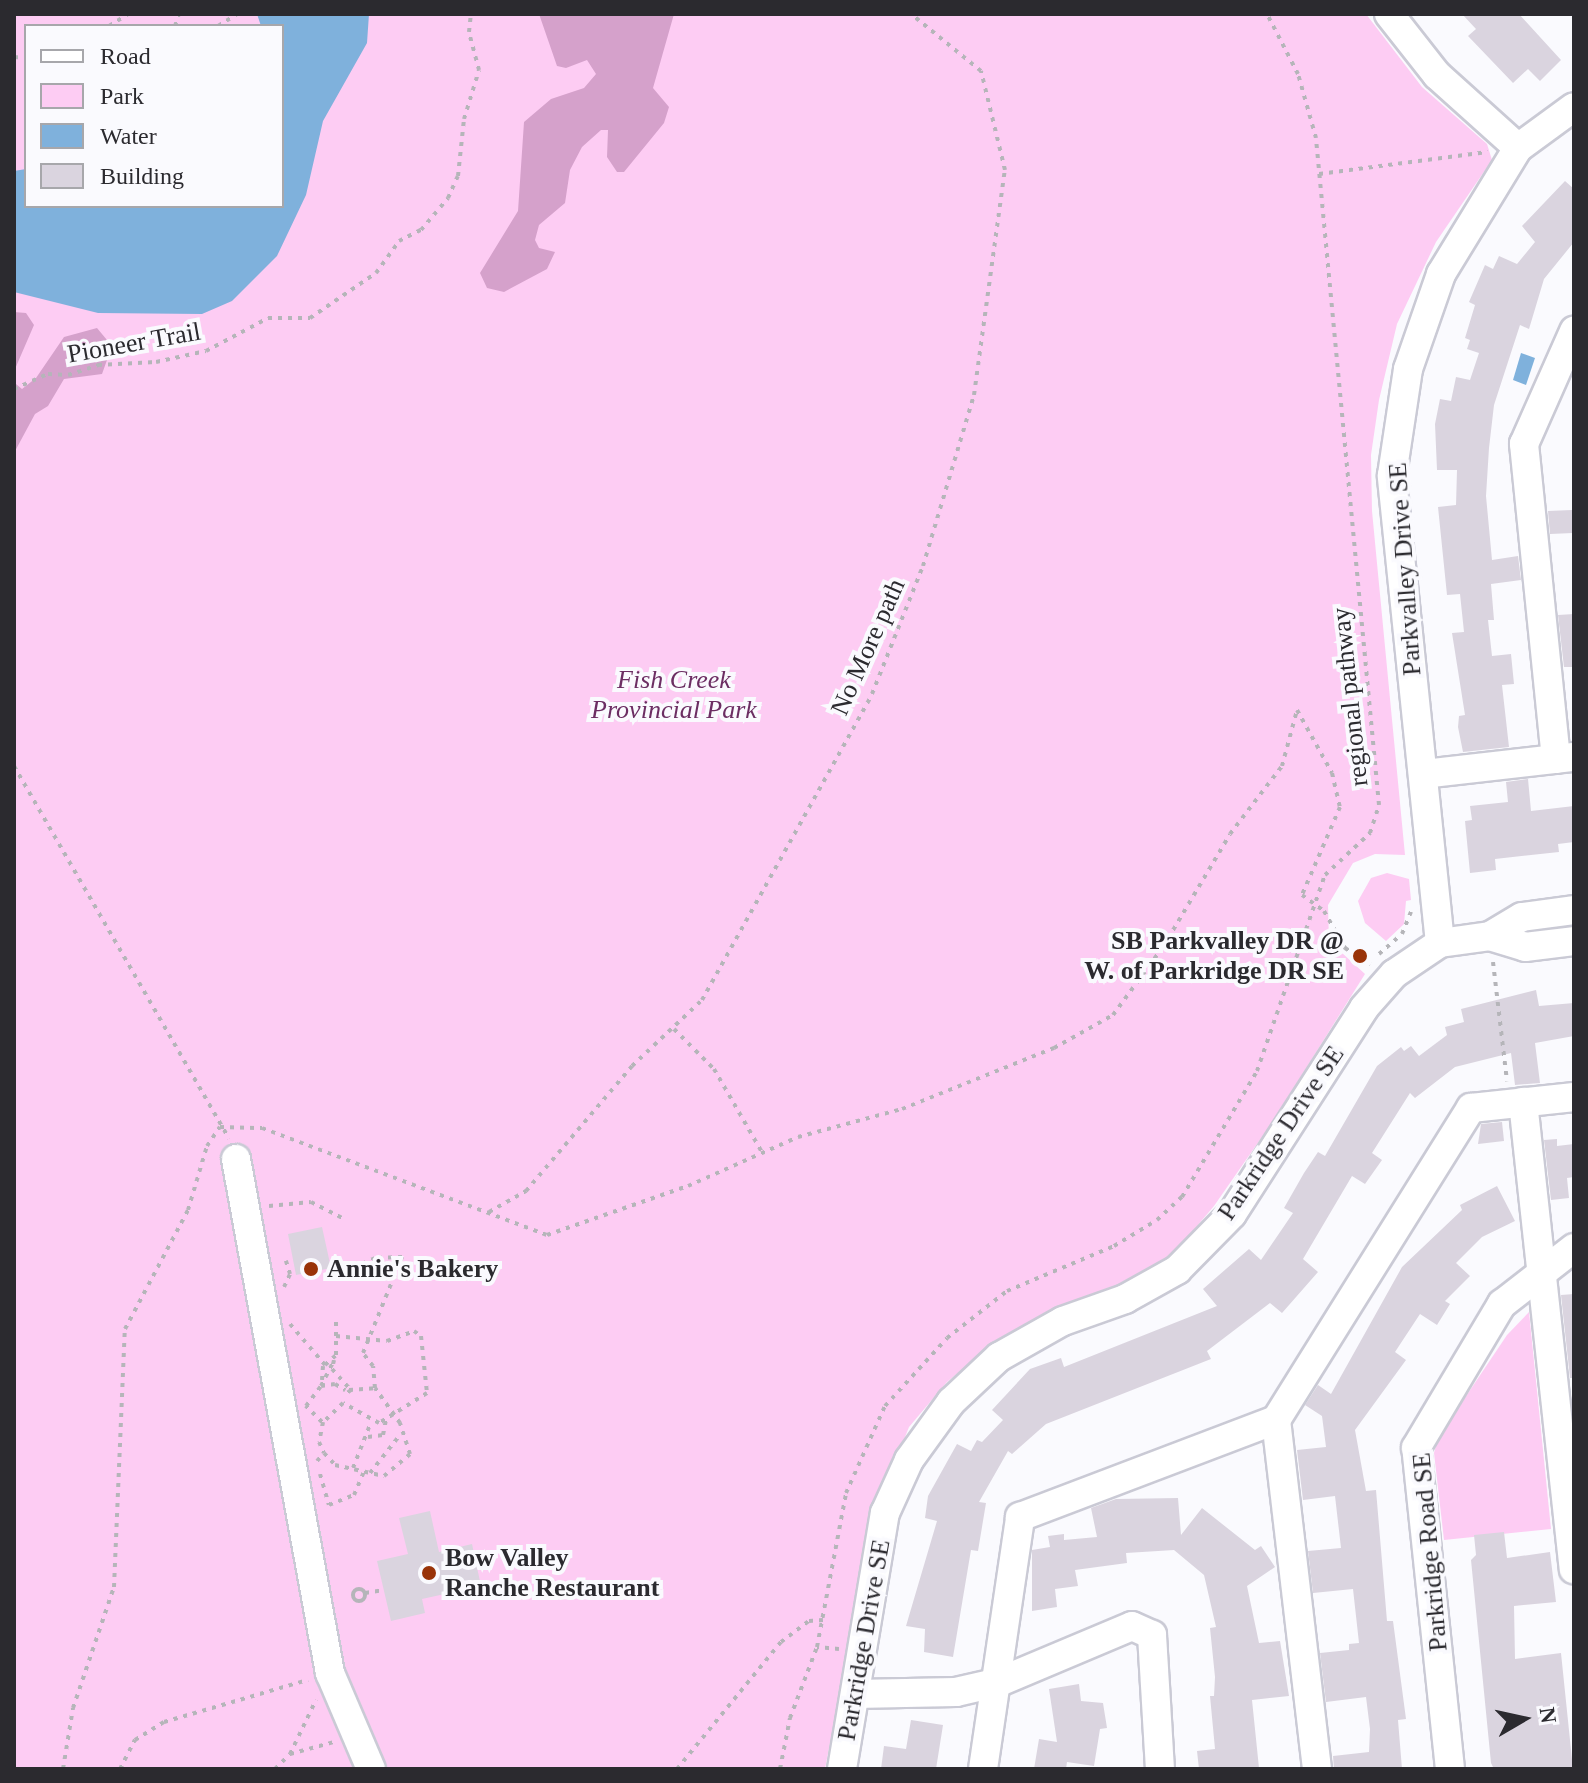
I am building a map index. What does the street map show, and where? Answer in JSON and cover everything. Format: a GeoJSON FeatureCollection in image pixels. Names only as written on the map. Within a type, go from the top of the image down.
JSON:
{"type":"FeatureCollection","features":[{"type":"Feature","properties":{"kind":"street"},"geometry":{"type":"LineString","coordinates":[[1389,14],[1437,75],[1518,148]]}},
{"type":"Feature","properties":{"kind":"street","name":"Parkvalley Drive SE"},"geometry":{"type":"LineString","coordinates":[[1440,943],[1392,475],[1408,369],[1441,274],[1518,148],[1574,107]]}},
{"type":"Feature","properties":{"kind":"street"},"geometry":{"type":"LineString","coordinates":[[1423,774],[1565,758],[1524,444],[1574,331]]}},
{"type":"Feature","properties":{"kind":"street"},"geometry":{"type":"LineString","coordinates":[[1440,943],[1490,936],[1522,917],[1574,910]]}},
{"type":"Feature","properties":{"kind":"street"},"geometry":{"type":"LineString","coordinates":[[1490,936],[1525,947],[1574,941]]}},
{"type":"Feature","properties":{"kind":"street","name":"Parkridge Drive SE"},"geometry":{"type":"LineString","coordinates":[[842,1769],[885,1513],[909,1460],[951,1402],[999,1357],[1063,1321],[1125,1299],[1177,1270],[1232,1214],[1364,1008],[1394,974],[1440,943]]}},
{"type":"Feature","properties":{"kind":"street"},"geometry":{"type":"LineString","coordinates":[[983,1769],[999,1682],[1020,1517],[1276,1420],[1471,1108],[1574,1097]]}},
{"type":"Feature","properties":{"kind":"street"},"geometry":{"type":"LineString","coordinates":[[1516,1103],[1542,1270],[1574,1569]]}},
{"type":"Feature","properties":{"kind":"street"},"geometry":{"type":"LineString","coordinates":[[236,1159],[261,1311],[330,1673],[371,1769]]}},
{"type":"Feature","properties":{"kind":"street","name":"Parkridge Road SE"},"geometry":{"type":"LineString","coordinates":[[1450,1769],[1416,1448],[1502,1304],[1574,1248]]}},
{"type":"Feature","properties":{"kind":"street"},"geometry":{"type":"LineString","coordinates":[[1276,1420],[1317,1769]]}},
{"type":"Feature","properties":{"kind":"street"},"geometry":{"type":"LineString","coordinates":[[855,1694],[956,1692],[999,1682],[1132,1626],[1152,1635],[1160,1769]]}},
{"type":"Feature","properties":{"kind":"path","name":"Pioneer Trail"},"geometry":{"type":"LineString","coordinates":[[14,389],[48,374],[68,375],[98,365],[156,362],[206,351],[268,318],[310,318],[376,273],[399,241],[421,230],[448,198],[458,176],[464,119],[479,70],[469,32],[471,14]]}},
{"type":"Feature","properties":{"kind":"path","name":"No More path"},"geometry":{"type":"LineString","coordinates":[[489,1212],[526,1191],[632,1066],[674,1029],[717,977],[872,694],[937,526],[974,395],[1005,170],[981,71],[911,14]]}},
{"type":"Feature","properties":{"kind":"path","name":"regional pathway"},"geometry":{"type":"LineString","coordinates":[[780,1769],[790,1718],[824,1620],[846,1493],[885,1406],[947,1338],[1007,1291],[1114,1246],[1157,1220],[1182,1197],[1257,1071],[1325,875],[1370,833],[1379,805],[1316,138],[1298,74],[1267,14]]}},
{"type":"Feature","properties":{"kind":"path"},"geometry":{"type":"LineString","coordinates":[[1319,174],[1518,148]]}},
{"type":"Feature","properties":{"kind":"path"},"geometry":{"type":"LineString","coordinates":[[220,1127],[262,1128],[380,1176],[489,1212],[533,1232],[562,1232],[823,1129],[902,1109],[1104,1023],[1163,947],[1230,834],[1282,766],[1297,710],[1332,773],[1340,807],[1302,895],[1329,918],[1345,948],[1370,964],[1408,926],[1410,903]]}},
{"type":"Feature","properties":{"kind":"path"},"geometry":{"type":"LineString","coordinates":[[14,766],[220,1127]]}},
{"type":"Feature","properties":{"kind":"path"},"geometry":{"type":"LineString","coordinates":[[1490,936],[1516,1103]]}},
{"type":"Feature","properties":{"kind":"path"},"geometry":{"type":"LineString","coordinates":[[674,1029],[714,1069],[762,1152]]}},
{"type":"Feature","properties":{"kind":"path"},"geometry":{"type":"LineString","coordinates":[[63,1769],[73,1708],[114,1587],[125,1329],[188,1210],[207,1146],[220,1127]]}},
{"type":"Feature","properties":{"kind":"path"},"geometry":{"type":"LineString","coordinates":[[244,1209],[311,1202],[346,1220]]}},
{"type":"Feature","properties":{"kind":"path"},"geometry":{"type":"LineString","coordinates":[[336,1322],[332,1369],[346,1392],[343,1403],[323,1422],[319,1442],[335,1465],[388,1475],[406,1460],[410,1451],[400,1435],[394,1413],[375,1388],[373,1366],[363,1353],[383,1293],[402,1257],[375,1258],[348,1270]]}},
{"type":"Feature","properties":{"kind":"path"},"geometry":{"type":"LineString","coordinates":[[261,1311],[284,1318],[346,1392]]}},
{"type":"Feature","properties":{"kind":"path"},"geometry":{"type":"LineString","coordinates":[[336,1336],[394,1340],[417,1331],[421,1336],[427,1393],[386,1419],[371,1422],[343,1403]]}},
{"type":"Feature","properties":{"kind":"path"},"geometry":{"type":"LineString","coordinates":[[321,1364],[334,1360]]}},
{"type":"Feature","properties":{"kind":"path"},"geometry":{"type":"LineString","coordinates":[[323,1422],[306,1406],[321,1386],[334,1360]]}},
{"type":"Feature","properties":{"kind":"path"},"geometry":{"type":"LineString","coordinates":[[321,1364],[321,1386]]}},
{"type":"Feature","properties":{"kind":"path"},"geometry":{"type":"LineString","coordinates":[[321,1386],[335,1384],[346,1392],[375,1388]]}},
{"type":"Feature","properties":{"kind":"path"},"geometry":{"type":"LineString","coordinates":[[368,1437],[383,1435],[386,1419]]}},
{"type":"Feature","properties":{"kind":"path"},"geometry":{"type":"LineString","coordinates":[[353,1468],[368,1437],[371,1422]]}},
{"type":"Feature","properties":{"kind":"path"},"geometry":{"type":"LineString","coordinates":[[324,1453],[316,1459],[329,1505],[354,1495],[372,1464],[400,1435]]}},
{"type":"Feature","properties":{"kind":"path"},"geometry":{"type":"LineString","coordinates":[[365,1593],[384,1590]]}},
{"type":"Feature","properties":{"kind":"path"},"geometry":{"type":"LineString","coordinates":[[677,1769],[781,1642],[809,1621],[824,1620]]}},
{"type":"Feature","properties":{"kind":"path"},"geometry":{"type":"LineString","coordinates":[[817,1647],[861,1652]]}},
{"type":"Feature","properties":{"kind":"path"},"geometry":{"type":"LineString","coordinates":[[275,1769],[290,1754],[330,1673]]}},
{"type":"Feature","properties":{"kind":"path"},"geometry":{"type":"LineString","coordinates":[[120,1769],[135,1740],[164,1722],[330,1673]]}},
{"type":"Feature","properties":{"kind":"path"},"geometry":{"type":"LineString","coordinates":[[290,1754],[355,1736]]}},
{"type":"Feature","properties":{"kind":"green space","name":"Fish Creek Provincial Park"},"geometry":{"type":"Polygon","coordinates":[[[14,14],[1366,14],[1422,87],[1487,144],[1492,160],[1436,242],[1397,324],[1379,400],[1371,455],[1372,511],[1405,855],[1375,854],[1353,863],[1328,905],[1329,941],[1365,974],[1273,1121],[1214,1206],[1174,1253],[1136,1281],[1030,1322],[989,1347],[947,1382],[909,1427],[875,1512],[825,1769],[14,1769],[14,14]]]}},
{"type":"Feature","properties":{"kind":"green space"},"geometry":{"type":"Polygon","coordinates":[[[1387,873],[1409,879],[1411,900],[1406,901],[1404,924],[1386,941],[1365,923],[1358,901],[1371,878],[1387,873]]]}},
{"type":"Feature","properties":{"kind":"green space"},"geometry":{"type":"Polygon","coordinates":[[[1529,1312],[1551,1529],[1444,1540],[1434,1453],[1438,1438],[1507,1335],[1529,1312]]]}},
{"type":"Feature","properties":{"kind":"shaded area"},"geometry":{"type":"Polygon","coordinates":[[[539,14],[674,14],[653,88],[669,107],[664,123],[624,172],[617,172],[607,157],[608,130],[601,130],[582,147],[570,170],[565,203],[539,225],[535,240],[539,248],[555,252],[547,269],[504,292],[487,288],[480,273],[518,211],[524,122],[551,99],[584,88],[596,74],[587,60],[566,68],[557,66],[539,14]]]}},
{"type":"Feature","properties":{"kind":"shaded area"},"geometry":{"type":"Polygon","coordinates":[[[14,312],[26,313],[34,325],[15,369],[16,384],[22,389],[36,378],[64,337],[97,328],[112,346],[102,374],[64,379],[48,406],[35,414],[14,453],[14,312]]]}},
{"type":"Feature","properties":{"kind":"water"},"geometry":{"type":"Polygon","coordinates":[[[257,14],[369,14],[367,43],[323,121],[306,195],[277,256],[232,301],[202,314],[98,313],[14,292],[14,171],[24,169],[24,208],[284,208],[284,24],[260,24],[257,14]]]}},
{"type":"Feature","properties":{"kind":"water"},"geometry":{"type":"Polygon","coordinates":[[[1521,353],[1535,358],[1526,385],[1513,380],[1521,353]]]}},
{"type":"Feature","properties":{"kind":"building"},"geometry":{"type":"Polygon","coordinates":[[[1462,14],[1519,14],[1561,60],[1540,81],[1528,69],[1513,83],[1468,36],[1476,29],[1462,14]]]}},
{"type":"Feature","properties":{"kind":"building"},"geometry":{"type":"Polygon","coordinates":[[[1565,181],[1574,189],[1574,242],[1544,279],[1529,329],[1520,325],[1494,405],[1489,448],[1486,496],[1492,560],[1518,556],[1521,580],[1491,584],[1494,620],[1488,620],[1492,656],[1511,654],[1514,684],[1502,685],[1509,747],[1463,752],[1458,727],[1459,716],[1465,715],[1452,633],[1464,632],[1460,594],[1447,595],[1438,507],[1456,505],[1457,470],[1437,470],[1435,424],[1440,399],[1451,401],[1456,377],[1470,380],[1479,353],[1467,349],[1470,340],[1465,338],[1475,305],[1469,302],[1485,265],[1493,269],[1499,256],[1517,264],[1535,242],[1522,226],[1565,181]]]}},
{"type":"Feature","properties":{"kind":"building"},"geometry":{"type":"Polygon","coordinates":[[[1572,510],[1573,533],[1550,534],[1548,511],[1572,510]]]}},
{"type":"Feature","properties":{"kind":"building"},"geometry":{"type":"Polygon","coordinates":[[[1574,614],[1574,667],[1564,667],[1558,615],[1574,614]]]}},
{"type":"Feature","properties":{"kind":"building"},"geometry":{"type":"Polygon","coordinates":[[[1528,779],[1531,811],[1574,806],[1574,842],[1558,844],[1559,852],[1495,859],[1496,870],[1470,873],[1465,821],[1472,820],[1470,806],[1508,802],[1506,782],[1528,779]]]}},
{"type":"Feature","properties":{"kind":"building"},"geometry":{"type":"Polygon","coordinates":[[[1536,990],[1539,1006],[1574,1003],[1574,1036],[1535,1043],[1540,1083],[1515,1085],[1511,1053],[1455,1067],[1415,1098],[1410,1093],[1372,1153],[1382,1160],[1365,1184],[1352,1176],[1303,1259],[1318,1272],[1282,1313],[1270,1303],[1207,1351],[1211,1359],[1046,1424],[1012,1454],[1008,1451],[979,1502],[986,1503],[978,1551],[971,1550],[953,1657],[924,1652],[925,1629],[906,1626],[937,1521],[925,1518],[928,1496],[957,1444],[971,1451],[977,1440],[982,1442],[1003,1420],[992,1410],[1030,1369],[1061,1358],[1064,1367],[1217,1306],[1203,1289],[1249,1249],[1261,1260],[1293,1213],[1284,1208],[1304,1173],[1318,1152],[1325,1156],[1377,1066],[1401,1047],[1404,1051],[1411,1046],[1419,1056],[1447,1035],[1445,1027],[1464,1022],[1461,1009],[1536,990]]]}},
{"type":"Feature","properties":{"kind":"building"},"geometry":{"type":"Polygon","coordinates":[[[1502,1122],[1504,1141],[1478,1144],[1481,1124],[1502,1122]]]}},
{"type":"Feature","properties":{"kind":"building"},"geometry":{"type":"Polygon","coordinates":[[[1557,1139],[1557,1146],[1574,1144],[1574,1177],[1567,1178],[1569,1198],[1551,1200],[1544,1140],[1557,1139]]]}},
{"type":"Feature","properties":{"kind":"building"},"geometry":{"type":"Polygon","coordinates":[[[1497,1186],[1515,1221],[1482,1237],[1456,1263],[1470,1276],[1445,1301],[1450,1304],[1437,1325],[1420,1314],[1395,1352],[1406,1360],[1355,1430],[1366,1491],[1376,1490],[1387,1621],[1393,1621],[1406,1719],[1398,1720],[1402,1769],[1334,1769],[1333,1756],[1369,1752],[1370,1729],[1366,1697],[1326,1702],[1320,1653],[1349,1650],[1349,1644],[1359,1643],[1353,1589],[1313,1593],[1308,1551],[1341,1548],[1335,1496],[1303,1500],[1297,1450],[1326,1447],[1322,1416],[1305,1405],[1318,1385],[1331,1394],[1402,1267],[1462,1210],[1460,1205],[1497,1186]]]}},
{"type":"Feature","properties":{"kind":"building"},"geometry":{"type":"Polygon","coordinates":[[[322,1227],[331,1268],[296,1275],[288,1234],[322,1227]]]}},
{"type":"Feature","properties":{"kind":"building"},"geometry":{"type":"Polygon","coordinates":[[[1574,1294],[1574,1378],[1570,1378],[1561,1295],[1574,1294]]]}},
{"type":"Feature","properties":{"kind":"building"},"geometry":{"type":"Polygon","coordinates":[[[1178,1498],[1181,1535],[1202,1508],[1255,1550],[1261,1546],[1275,1567],[1247,1586],[1259,1643],[1280,1641],[1289,1696],[1252,1700],[1259,1768],[1199,1769],[1197,1751],[1215,1749],[1210,1696],[1214,1696],[1215,1677],[1210,1628],[1216,1627],[1204,1575],[1174,1550],[1126,1553],[1127,1563],[1075,1570],[1078,1586],[1055,1589],[1057,1607],[1032,1611],[1032,1550],[1050,1547],[1048,1536],[1064,1534],[1064,1540],[1097,1537],[1091,1508],[1116,1499],[1178,1498]]]}},
{"type":"Feature","properties":{"kind":"building","name":"Bow Valley Ranche Restaurant"},"geometry":{"type":"Polygon","coordinates":[[[430,1511],[439,1552],[472,1544],[481,1586],[422,1599],[425,1613],[391,1621],[377,1561],[408,1554],[399,1518],[430,1511]]]}},
{"type":"Feature","properties":{"kind":"building"},"geometry":{"type":"Polygon","coordinates":[[[1504,1532],[1507,1558],[1550,1552],[1556,1602],[1514,1606],[1515,1659],[1561,1653],[1573,1769],[1494,1769],[1491,1763],[1471,1560],[1476,1555],[1474,1535],[1504,1532]]]}},
{"type":"Feature","properties":{"kind":"building"},"geometry":{"type":"Polygon","coordinates":[[[1079,1684],[1081,1701],[1103,1703],[1107,1728],[1100,1729],[1094,1766],[1067,1762],[1066,1769],[1034,1769],[1039,1739],[1057,1742],[1049,1689],[1079,1684]]]}},
{"type":"Feature","properties":{"kind":"building"},"geometry":{"type":"Polygon","coordinates":[[[911,1720],[943,1725],[936,1769],[881,1769],[884,1746],[906,1749],[911,1720]]]}},
{"type":"Feature","properties":{"kind":"place","name":"SB Parkvalley DR @ W. of Parkridge DR SE"},"geometry":{"type":"Point","coordinates":[1360,956]}},
{"type":"Feature","properties":{"kind":"place","name":"Annie's Bakery"},"geometry":{"type":"Point","coordinates":[311,1269]}},
{"type":"Feature","properties":{"kind":"place","name":"Bow Valley Ranche Restaurant"},"geometry":{"type":"Point","coordinates":[429,1573]}}]}
